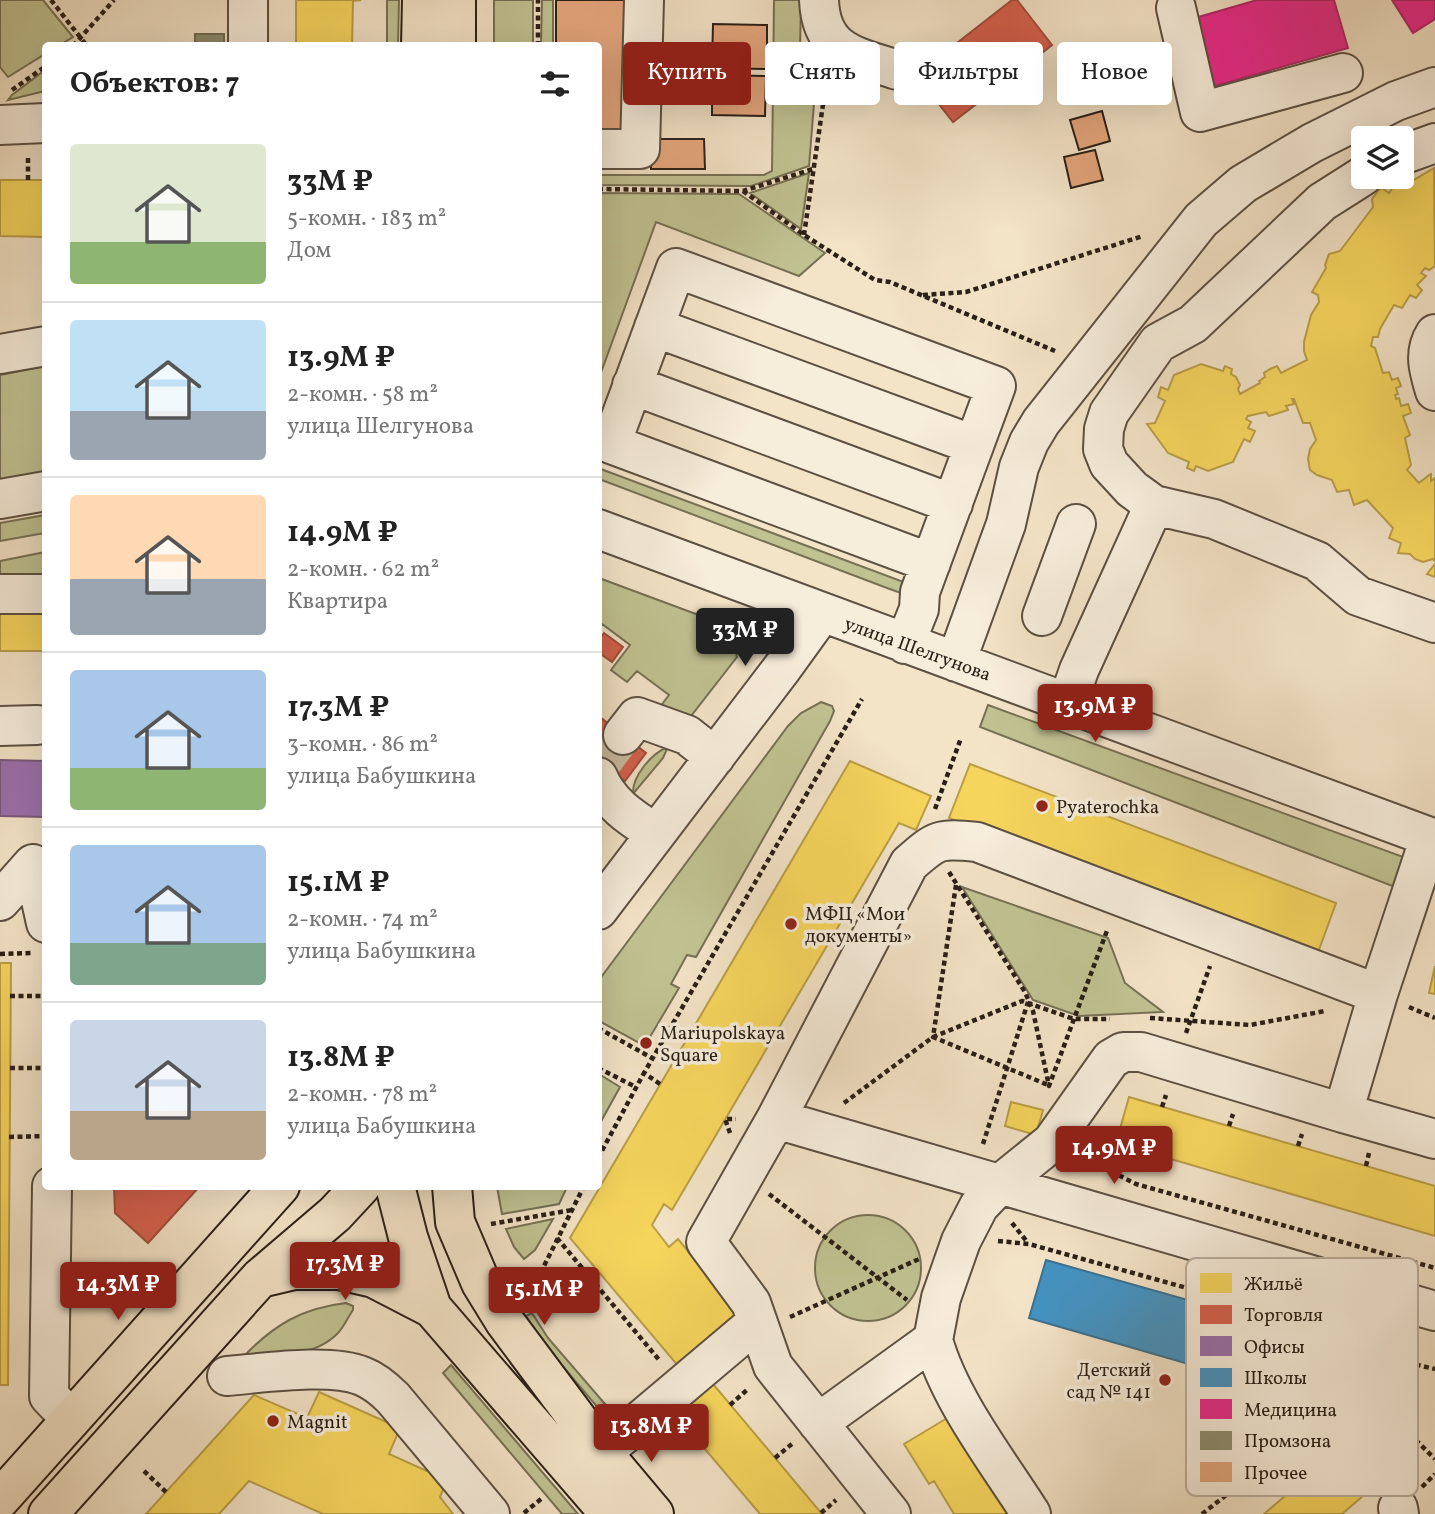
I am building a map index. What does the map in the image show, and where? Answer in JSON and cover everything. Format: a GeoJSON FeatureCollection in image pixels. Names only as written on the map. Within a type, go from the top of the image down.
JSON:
{"type":"FeatureCollection","features":[{"type":"Feature","properties":{"kind":"main road"},"geometry":{"type":"LineString","coordinates":[[421,42],[422,0]]}},
{"type":"Feature","properties":{"kind":"main road"},"geometry":{"type":"LineString","coordinates":[[456,0],[456,42]]}},
{"type":"Feature","properties":{"kind":"main road"},"geometry":{"type":"LineString","coordinates":[[0,1499],[276,1190]]}},
{"type":"Feature","properties":{"kind":"main road"},"geometry":{"type":"LineString","coordinates":[[48,1514],[260,1278],[335,1214],[357,1190]]}},
{"type":"Feature","properties":{"kind":"main road"},"geometry":{"type":"LineString","coordinates":[[396,1190],[408,1237],[432,1308]]}},
{"type":"Feature","properties":{"kind":"main road"},"geometry":{"type":"LineString","coordinates":[[435,1190],[463,1211],[481,1283],[589,1463],[610,1514]]}},
{"type":"Feature","properties":{"kind":"main road"},"geometry":{"type":"LineString","coordinates":[[260,1278],[294,1270],[339,1270],[374,1278],[432,1308],[589,1463],[654,1514]]}},
{"type":"Feature","properties":{"kind":"street"},"geometry":{"type":"LineString","coordinates":[[248,0],[248,42]]}},
{"type":"Feature","properties":{"kind":"street"},"geometry":{"type":"LineString","coordinates":[[602,149],[640,149],[644,0]]}},
{"type":"Feature","properties":{"kind":"street"},"geometry":{"type":"LineString","coordinates":[[819,0],[826,29],[832,41],[842,51],[894,69]]}},
{"type":"Feature","properties":{"kind":"street"},"geometry":{"type":"LineString","coordinates":[[1185,3],[1200,112],[1343,74]]}},
{"type":"Feature","properties":{"kind":"street"},"geometry":{"type":"LineString","coordinates":[[956,662],[1006,524],[1019,467],[1029,442],[1041,422],[1201,220],[1243,184],[1312,143],[1396,101],[1435,87]]}},
{"type":"Feature","properties":{"kind":"street"},"geometry":{"type":"LineString","coordinates":[[3,110],[42,121]]}},
{"type":"Feature","properties":{"kind":"street"},"geometry":{"type":"LineString","coordinates":[[1414,151],[1435,143]]}},
{"type":"Feature","properties":{"kind":"street"},"geometry":{"type":"LineString","coordinates":[[1351,184],[1322,202],[1288,232],[1193,324],[1158,343],[1109,413],[1104,429],[1103,449],[1109,464],[1132,489],[1154,505],[1214,519],[1317,561],[1358,596],[1435,622]]}},
{"type":"Feature","properties":{"kind":"street"},"geometry":{"type":"LineString","coordinates":[[905,644],[919,609],[920,592],[931,563],[953,504],[996,386],[676,268],[611,444],[931,563]]}},
{"type":"Feature","properties":{"kind":"street"},"geometry":{"type":"LineString","coordinates":[[654,327],[974,445]]}},
{"type":"Feature","properties":{"kind":"street"},"geometry":{"type":"LineString","coordinates":[[1435,334],[1427,351],[1435,391]]}},
{"type":"Feature","properties":{"kind":"street"},"geometry":{"type":"LineString","coordinates":[[0,354],[42,347]]}},
{"type":"Feature","properties":{"kind":"street"},"geometry":{"type":"LineString","coordinates":[[632,385],[953,504]]}},
{"type":"Feature","properties":{"kind":"street"},"geometry":{"type":"LineString","coordinates":[[0,499],[42,492]]}},
{"type":"Feature","properties":{"kind":"street"},"geometry":{"type":"LineString","coordinates":[[1068,702],[1079,670],[1154,505]]}},
{"type":"Feature","properties":{"kind":"street"},"geometry":{"type":"LineString","coordinates":[[1042,617],[1076,524]]}},
{"type":"Feature","properties":{"kind":"street","name":"улица Шелгунова"},"geometry":{"type":"LineString","coordinates":[[602,530],[1433,838]]}},
{"type":"Feature","properties":{"kind":"street"},"geometry":{"type":"LineString","coordinates":[[0,594],[42,594]]}},
{"type":"Feature","properties":{"kind":"street"},"geometry":{"type":"LineString","coordinates":[[602,905],[822,612]]}},
{"type":"Feature","properties":{"kind":"street"},"geometry":{"type":"LineString","coordinates":[[655,833],[625,814],[603,789],[606,760],[637,717],[687,735],[715,757]]}},
{"type":"Feature","properties":{"kind":"street"},"geometry":{"type":"LineString","coordinates":[[0,726],[37,725]]}},
{"type":"Feature","properties":{"kind":"street"},"geometry":{"type":"LineString","coordinates":[[1343,1113],[1378,994],[1433,838]]}},
{"type":"Feature","properties":{"kind":"street"},"geometry":{"type":"LineString","coordinates":[[773,1319],[751,1303],[706,1242],[745,1174],[792,1124],[908,864],[931,844],[951,839],[977,842],[1378,994]]}},
{"type":"Feature","properties":{"kind":"street"},"geometry":{"type":"LineString","coordinates":[[0,901],[26,862]]}},
{"type":"Feature","properties":{"kind":"street"},"geometry":{"type":"LineString","coordinates":[[26,862],[40,938]]}},
{"type":"Feature","properties":{"kind":"street"},"geometry":{"type":"LineString","coordinates":[[1031,1514],[963,1405],[939,1359],[934,1330],[961,1241],[979,1206],[987,1180],[1052,1142],[1065,1093],[1123,1052],[1141,1052],[1435,1139]]}},
{"type":"Feature","properties":{"kind":"street"},"geometry":{"type":"LineString","coordinates":[[792,1124],[1254,1258]]}},
{"type":"Feature","properties":{"kind":"street"},"geometry":{"type":"LineString","coordinates":[[51,1190],[49,1396],[71,1419]]}},
{"type":"Feature","properties":{"kind":"street"},"geometry":{"type":"LineString","coordinates":[[1418,1306],[1435,1311]]}},
{"type":"Feature","properties":{"kind":"street"},"geometry":{"type":"LineString","coordinates":[[589,1463],[681,1385],[773,1319]]}},
{"type":"Feature","properties":{"kind":"street"},"geometry":{"type":"LineString","coordinates":[[773,1319],[773,1366],[891,1514]]}},
{"type":"Feature","properties":{"kind":"street"},"geometry":{"type":"LineString","coordinates":[[818,1423],[934,1330]]}},
{"type":"Feature","properties":{"kind":"street"},"geometry":{"type":"LineString","coordinates":[[227,1376],[341,1371],[360,1375],[380,1385],[497,1513]]}},
{"type":"Feature","properties":{"kind":"path"},"geometry":{"type":"LineString","coordinates":[[51,0],[85,42]]}},
{"type":"Feature","properties":{"kind":"path"},"geometry":{"type":"LineString","coordinates":[[77,42],[114,0]]}},
{"type":"Feature","properties":{"kind":"path"},"geometry":{"type":"LineString","coordinates":[[538,0],[538,42]]}},
{"type":"Feature","properties":{"kind":"path"},"geometry":{"type":"LineString","coordinates":[[804,235],[832,41]]}},
{"type":"Feature","properties":{"kind":"path"},"geometry":{"type":"LineString","coordinates":[[3,110],[42,70]]}},
{"type":"Feature","properties":{"kind":"path"},"geometry":{"type":"LineString","coordinates":[[602,189],[743,191],[813,169]]}},
{"type":"Feature","properties":{"kind":"path"},"geometry":{"type":"LineString","coordinates":[[743,191],[804,235],[875,280],[890,282],[1088,365]]}},
{"type":"Feature","properties":{"kind":"path"},"geometry":{"type":"LineString","coordinates":[[922,295],[966,292],[1150,234]]}},
{"type":"Feature","properties":{"kind":"path"},"geometry":{"type":"LineString","coordinates":[[602,1151],[652,1058],[862,699]]}},
{"type":"Feature","properties":{"kind":"path"},"geometry":{"type":"LineString","coordinates":[[961,738],[935,803],[931,844],[1033,1011],[1065,1093]]}},
{"type":"Feature","properties":{"kind":"path"},"geometry":{"type":"LineString","coordinates":[[933,1037],[957,884]]}},
{"type":"Feature","properties":{"kind":"path"},"geometry":{"type":"LineString","coordinates":[[1065,1093],[1074,1019],[1119,897]]}},
{"type":"Feature","properties":{"kind":"path"},"geometry":{"type":"LineString","coordinates":[[0,954],[40,938]]}},
{"type":"Feature","properties":{"kind":"path"},"geometry":{"type":"LineString","coordinates":[[1185,1038],[1212,962]]}},
{"type":"Feature","properties":{"kind":"path"},"geometry":{"type":"LineString","coordinates":[[10,996],[42,996]]}},
{"type":"Feature","properties":{"kind":"path"},"geometry":{"type":"LineString","coordinates":[[792,1124],[933,1037],[1022,1001],[1074,1019],[1123,1019]]}},
{"type":"Feature","properties":{"kind":"path"},"geometry":{"type":"LineString","coordinates":[[987,1180],[1007,1068],[1028,1002]]}},
{"type":"Feature","properties":{"kind":"path"},"geometry":{"type":"LineString","coordinates":[[1150,1018],[1250,1025],[1332,1010]]}},
{"type":"Feature","properties":{"kind":"path"},"geometry":{"type":"LineString","coordinates":[[602,1030],[652,1058]]}},
{"type":"Feature","properties":{"kind":"path"},"geometry":{"type":"LineString","coordinates":[[933,1037],[1065,1093]]}},
{"type":"Feature","properties":{"kind":"path"},"geometry":{"type":"LineString","coordinates":[[10,1068],[42,1068]]}},
{"type":"Feature","properties":{"kind":"path"},"geometry":{"type":"LineString","coordinates":[[602,1070],[636,1087]]}},
{"type":"Feature","properties":{"kind":"path"},"geometry":{"type":"LineString","coordinates":[[644,1073],[660,1084]]}},
{"type":"Feature","properties":{"kind":"path"},"geometry":{"type":"LineString","coordinates":[[725,1119],[745,1174],[876,1277],[934,1330]]}},
{"type":"Feature","properties":{"kind":"path"},"geometry":{"type":"LineString","coordinates":[[9,1137],[42,1136]]}},
{"type":"Feature","properties":{"kind":"path"},"geometry":{"type":"LineString","coordinates":[[1052,1142],[1136,1184],[1399,1258]]}},
{"type":"Feature","properties":{"kind":"path"},"geometry":{"type":"LineString","coordinates":[[529,1296],[582,1190]]}},
{"type":"Feature","properties":{"kind":"path"},"geometry":{"type":"LineString","coordinates":[[463,1211],[572,1210]]}},
{"type":"Feature","properties":{"kind":"path"},"geometry":{"type":"LineString","coordinates":[[557,1238],[681,1385]]}},
{"type":"Feature","properties":{"kind":"path"},"geometry":{"type":"LineString","coordinates":[[995,1241],[1027,1242],[1186,1288]]}},
{"type":"Feature","properties":{"kind":"path"},"geometry":{"type":"LineString","coordinates":[[773,1319],[921,1258]]}},
{"type":"Feature","properties":{"kind":"path"},"geometry":{"type":"LineString","coordinates":[[1418,1263],[1435,1268]]}},
{"type":"Feature","properties":{"kind":"path"},"geometry":{"type":"LineString","coordinates":[[1418,1442],[1435,1459]]}},
{"type":"Feature","properties":{"kind":"path"},"geometry":{"type":"LineString","coordinates":[[144,1471],[166,1492]]}},
{"type":"Feature","properties":{"kind":"path"},"geometry":{"type":"LineString","coordinates":[[1202,1514],[1225,1496]]}},
{"type":"Feature","properties":{"kind":"path"},"geometry":{"type":"LineString","coordinates":[[497,1513],[541,1499]]}},
{"type":"Feature","properties":{"kind":"green space"},"geometry":{"type":"Polygon","coordinates":[[[0,0],[43,0],[73,37],[65,42],[42,42],[42,56],[8,77],[0,67],[0,0]]]}},
{"type":"Feature","properties":{"kind":"green space"},"geometry":{"type":"Polygon","coordinates":[[[387,0],[399,0],[398,42],[387,42],[387,0]]]}},
{"type":"Feature","properties":{"kind":"green space"},"geometry":{"type":"Polygon","coordinates":[[[494,0],[533,0],[533,42],[494,42],[494,0]]]}},
{"type":"Feature","properties":{"kind":"green space"},"geometry":{"type":"Polygon","coordinates":[[[542,0],[553,0],[553,42],[541,42],[542,0]]]}},
{"type":"Feature","properties":{"kind":"green space"},"geometry":{"type":"Polygon","coordinates":[[[774,0],[801,0],[800,42],[774,42],[774,0]]]}},
{"type":"Feature","properties":{"kind":"green space"},"geometry":{"type":"Polygon","coordinates":[[[42,72],[42,92],[8,100],[42,72]]]}},
{"type":"Feature","properties":{"kind":"green space"},"geometry":{"type":"Polygon","coordinates":[[[773,105],[814,105],[809,166],[751,186],[602,185],[602,175],[764,175],[772,171],[773,105]]]}},
{"type":"Feature","properties":{"kind":"green space"},"geometry":{"type":"Polygon","coordinates":[[[809,173],[801,229],[750,193],[809,173]]]}},
{"type":"Feature","properties":{"kind":"green space"},"geometry":{"type":"Polygon","coordinates":[[[602,193],[739,194],[825,253],[799,276],[656,222],[602,370],[602,193]]]}},
{"type":"Feature","properties":{"kind":"green space"},"geometry":{"type":"Polygon","coordinates":[[[42,367],[42,473],[0,480],[0,375],[42,367]]]}},
{"type":"Feature","properties":{"kind":"green space"},"geometry":{"type":"Polygon","coordinates":[[[602,469],[917,587],[912,597],[602,480],[602,469]]]}},
{"type":"Feature","properties":{"kind":"green space"},"geometry":{"type":"Polygon","coordinates":[[[42,516],[42,534],[0,541],[0,523],[42,516]]]}},
{"type":"Feature","properties":{"kind":"green space"},"geometry":{"type":"Polygon","coordinates":[[[42,553],[42,581],[0,581],[0,561],[42,553]]]}},
{"type":"Feature","properties":{"kind":"green space"},"geometry":{"type":"Polygon","coordinates":[[[602,579],[712,620],[729,635],[737,657],[691,716],[660,707],[669,695],[637,671],[627,682],[611,670],[630,645],[602,624],[602,579]]]}},
{"type":"Feature","properties":{"kind":"green space"},"geometry":{"type":"Polygon","coordinates":[[[821,702],[832,706],[834,711],[696,957],[687,955],[671,984],[679,988],[647,1042],[641,1044],[602,1023],[602,976],[788,726],[801,713],[821,702]]]}},
{"type":"Feature","properties":{"kind":"green space"},"geometry":{"type":"Polygon","coordinates":[[[988,705],[1406,858],[1395,887],[980,727],[988,705]]]}},
{"type":"Feature","properties":{"kind":"green space"},"geometry":{"type":"Polygon","coordinates":[[[668,747],[663,758],[633,794],[636,780],[644,766],[668,747]]]}},
{"type":"Feature","properties":{"kind":"green space"},"geometry":{"type":"Polygon","coordinates":[[[962,887],[1108,938],[1125,983],[1163,1012],[1079,1016],[1033,1000],[962,887]]]}},
{"type":"Feature","properties":{"kind":"green space"},"geometry":{"type":"Polygon","coordinates":[[[602,1076],[620,1087],[602,1120],[602,1076]]]}},
{"type":"Feature","properties":{"kind":"green space"},"geometry":{"type":"Polygon","coordinates":[[[498,1190],[566,1190],[559,1204],[502,1214],[498,1190]]]}},
{"type":"Feature","properties":{"kind":"green space"},"geometry":{"type":"Polygon","coordinates":[[[868,1215],[888,1219],[906,1230],[917,1248],[921,1268],[917,1288],[906,1306],[888,1317],[868,1321],[848,1317],[830,1306],[819,1288],[815,1268],[819,1248],[830,1230],[848,1219],[868,1215]]]}},
{"type":"Feature","properties":{"kind":"green space"},"geometry":{"type":"Polygon","coordinates":[[[553,1219],[535,1250],[524,1259],[514,1247],[506,1229],[553,1219]]]}},
{"type":"Feature","properties":{"kind":"green space"},"geometry":{"type":"Polygon","coordinates":[[[346,1303],[353,1306],[353,1310],[342,1328],[317,1347],[293,1354],[244,1356],[266,1335],[290,1320],[316,1309],[346,1303]]]}},
{"type":"Feature","properties":{"kind":"green space"},"geometry":{"type":"Polygon","coordinates":[[[532,1313],[548,1338],[611,1411],[605,1416],[542,1342],[526,1316],[532,1313]]]}},
{"type":"Feature","properties":{"kind":"green space"},"geometry":{"type":"Polygon","coordinates":[[[451,1365],[578,1514],[562,1514],[443,1373],[451,1365]]]}},
{"type":"Feature","properties":{"kind":"building: Жильё"},"geometry":{"type":"Polygon","coordinates":[[[296,0],[361,0],[353,1],[352,42],[296,42],[296,0]]]}},
{"type":"Feature","properties":{"kind":"building: Жильё"},"geometry":{"type":"Polygon","coordinates":[[[1434,168],[1435,266],[1429,270],[1425,268],[1421,273],[1426,276],[1417,285],[1422,290],[1416,298],[1410,295],[1402,308],[1394,305],[1378,337],[1373,337],[1371,346],[1375,348],[1383,373],[1389,372],[1392,380],[1398,378],[1401,386],[1396,388],[1396,399],[1399,398],[1401,406],[1408,404],[1411,413],[1403,416],[1410,435],[1405,438],[1411,465],[1407,470],[1419,483],[1431,474],[1431,481],[1435,478],[1435,561],[1433,559],[1423,562],[1410,554],[1398,553],[1401,543],[1389,538],[1393,528],[1367,500],[1354,505],[1349,490],[1337,492],[1332,480],[1310,470],[1310,449],[1316,440],[1310,423],[1303,423],[1294,399],[1294,404],[1286,406],[1288,410],[1269,416],[1266,412],[1248,416],[1246,419],[1251,422],[1248,428],[1255,431],[1250,442],[1244,439],[1233,462],[1208,471],[1196,466],[1194,471],[1187,468],[1189,462],[1168,453],[1147,424],[1155,423],[1165,401],[1158,397],[1161,387],[1168,390],[1174,375],[1201,364],[1223,371],[1225,366],[1232,369],[1231,374],[1240,385],[1240,394],[1260,383],[1265,377],[1264,373],[1270,369],[1277,366],[1281,373],[1307,360],[1304,342],[1311,315],[1319,302],[1318,295],[1312,292],[1326,268],[1329,254],[1340,251],[1373,207],[1372,199],[1379,190],[1383,189],[1389,193],[1392,189],[1414,189],[1414,180],[1434,168]]]}},
{"type":"Feature","properties":{"kind":"building: Жильё"},"geometry":{"type":"Polygon","coordinates":[[[0,180],[42,180],[42,237],[0,236],[0,180]]]}},
{"type":"Feature","properties":{"kind":"building: Жильё"},"geometry":{"type":"Polygon","coordinates":[[[1435,564],[1435,577],[1427,574],[1435,564]]]}},
{"type":"Feature","properties":{"kind":"building: Жильё"},"geometry":{"type":"Polygon","coordinates":[[[0,605],[42,606],[42,651],[0,651],[0,605]]]}},
{"type":"Feature","properties":{"kind":"building: Жильё"},"geometry":{"type":"Polygon","coordinates":[[[850,761],[931,796],[916,830],[899,823],[672,1210],[664,1204],[652,1225],[669,1247],[678,1239],[745,1321],[685,1374],[570,1238],[598,1190],[602,1190],[602,1183],[850,761]]]}},
{"type":"Feature","properties":{"kind":"building: Жильё"},"geometry":{"type":"Polygon","coordinates":[[[970,764],[1336,903],[1316,958],[949,818],[970,764]]]}},
{"type":"Feature","properties":{"kind":"building: Жильё"},"geometry":{"type":"Polygon","coordinates":[[[0,963],[11,963],[8,1385],[0,1385],[0,963]]]}},
{"type":"Feature","properties":{"kind":"building: Жильё"},"geometry":{"type":"Polygon","coordinates":[[[1435,966],[1435,994],[1429,993],[1435,966]]]}},
{"type":"Feature","properties":{"kind":"building: Жильё"},"geometry":{"type":"Polygon","coordinates":[[[1129,1097],[1435,1186],[1435,1236],[1116,1143],[1129,1097]]]}},
{"type":"Feature","properties":{"kind":"building: Жильё"},"geometry":{"type":"Polygon","coordinates":[[[1011,1102],[1043,1110],[1036,1135],[1005,1126],[1011,1102]]]}},
{"type":"Feature","properties":{"kind":"building: Жильё"},"geometry":{"type":"Polygon","coordinates":[[[708,1378],[822,1514],[760,1514],[671,1409],[708,1378]]]}},
{"type":"Feature","properties":{"kind":"building: Жильё"},"geometry":{"type":"Polygon","coordinates":[[[319,1392],[400,1428],[389,1454],[447,1480],[440,1497],[453,1514],[323,1514],[249,1481],[219,1514],[146,1514],[254,1395],[307,1418],[319,1392]]]}},
{"type":"Feature","properties":{"kind":"building: Жильё"},"geometry":{"type":"Polygon","coordinates":[[[949,1417],[1008,1514],[954,1514],[934,1481],[929,1484],[904,1444],[949,1417]]]}},
{"type":"Feature","properties":{"kind":"building: Жильё"},"geometry":{"type":"Polygon","coordinates":[[[1285,1496],[1363,1496],[1342,1514],[1264,1514],[1285,1496]]]}},
{"type":"Feature","properties":{"kind":"building: Торговля"},"geometry":{"type":"Polygon","coordinates":[[[1012,0],[1017,0],[1052,45],[1043,52],[1043,42],[958,42],[1012,0]]]}},
{"type":"Feature","properties":{"kind":"building: Торговля"},"geometry":{"type":"Polygon","coordinates":[[[940,105],[975,105],[953,122],[940,105]]]}},
{"type":"Feature","properties":{"kind":"building: Торговля"},"geometry":{"type":"Polygon","coordinates":[[[604,633],[623,647],[612,662],[602,655],[604,633]]]}},
{"type":"Feature","properties":{"kind":"building: Торговля"},"geometry":{"type":"Polygon","coordinates":[[[602,719],[646,753],[625,781],[602,763],[602,719]]]}},
{"type":"Feature","properties":{"kind":"building: Торговля"},"geometry":{"type":"Polygon","coordinates":[[[114,1190],[196,1190],[148,1243],[115,1213],[114,1190]]]}},
{"type":"Feature","properties":{"kind":"building: Офисы"},"geometry":{"type":"Polygon","coordinates":[[[0,760],[42,761],[42,817],[0,816],[0,760]]]}},
{"type":"Feature","properties":{"kind":"building: Школы"},"geometry":{"type":"Polygon","coordinates":[[[1046,1260],[1186,1300],[1186,1363],[1029,1318],[1046,1260]]]}},
{"type":"Feature","properties":{"kind":"building: Медицина"},"geometry":{"type":"Polygon","coordinates":[[[1257,0],[1334,0],[1348,48],[1215,86],[1195,18],[1257,0]]]}},
{"type":"Feature","properties":{"kind":"building: Медицина"},"geometry":{"type":"Polygon","coordinates":[[[1392,0],[1435,0],[1435,19],[1413,33],[1392,0]]]}},
{"type":"Feature","properties":{"kind":"building: Промзона"},"geometry":{"type":"Polygon","coordinates":[[[195,34],[224,34],[224,42],[195,42],[195,34]]]}},
{"type":"Feature","properties":{"kind":"building: Прочее"},"geometry":{"type":"Polygon","coordinates":[[[556,0],[628,0],[628,42],[623,42],[623,105],[627,105],[627,132],[602,132],[602,42],[556,42],[556,0]]]}},
{"type":"Feature","properties":{"kind":"building: Прочее"},"geometry":{"type":"Polygon","coordinates":[[[713,24],[767,25],[765,69],[751,69],[751,42],[713,42],[713,24]]]}},
{"type":"Feature","properties":{"kind":"building: Прочее"},"geometry":{"type":"Polygon","coordinates":[[[751,76],[765,76],[765,116],[712,115],[712,105],[751,105],[751,76]]]}},
{"type":"Feature","properties":{"kind":"building: Прочее"},"geometry":{"type":"Polygon","coordinates":[[[1102,111],[1110,141],[1079,150],[1070,120],[1102,111]]]}},
{"type":"Feature","properties":{"kind":"building: Прочее"},"geometry":{"type":"Polygon","coordinates":[[[651,139],[704,139],[705,169],[651,169],[651,139]]]}},
{"type":"Feature","properties":{"kind":"building: Прочее"},"geometry":{"type":"Polygon","coordinates":[[[1095,150],[1103,180],[1071,188],[1064,157],[1095,150]]]}},
{"type":"Feature","properties":{"kind":"tunnel"},"geometry":{"type":"LineString","coordinates":[[602,763],[623,735]]}},
{"type":"Feature","properties":{"kind":"place","name":"Pyaterochka"},"geometry":{"type":"Point","coordinates":[1042,806]}},
{"type":"Feature","properties":{"kind":"place","name":"МФЦ «Мои документы»"},"geometry":{"type":"Point","coordinates":[791,924]}},
{"type":"Feature","properties":{"kind":"place","name":"Mariupolskaya Square"},"geometry":{"type":"Point","coordinates":[646,1043]}},
{"type":"Feature","properties":{"kind":"place","name":"Детский сад № 141"},"geometry":{"type":"Point","coordinates":[1165,1380]}},
{"type":"Feature","properties":{"kind":"place","name":"Magnit"},"geometry":{"type":"Point","coordinates":[273,1421]}}]}
